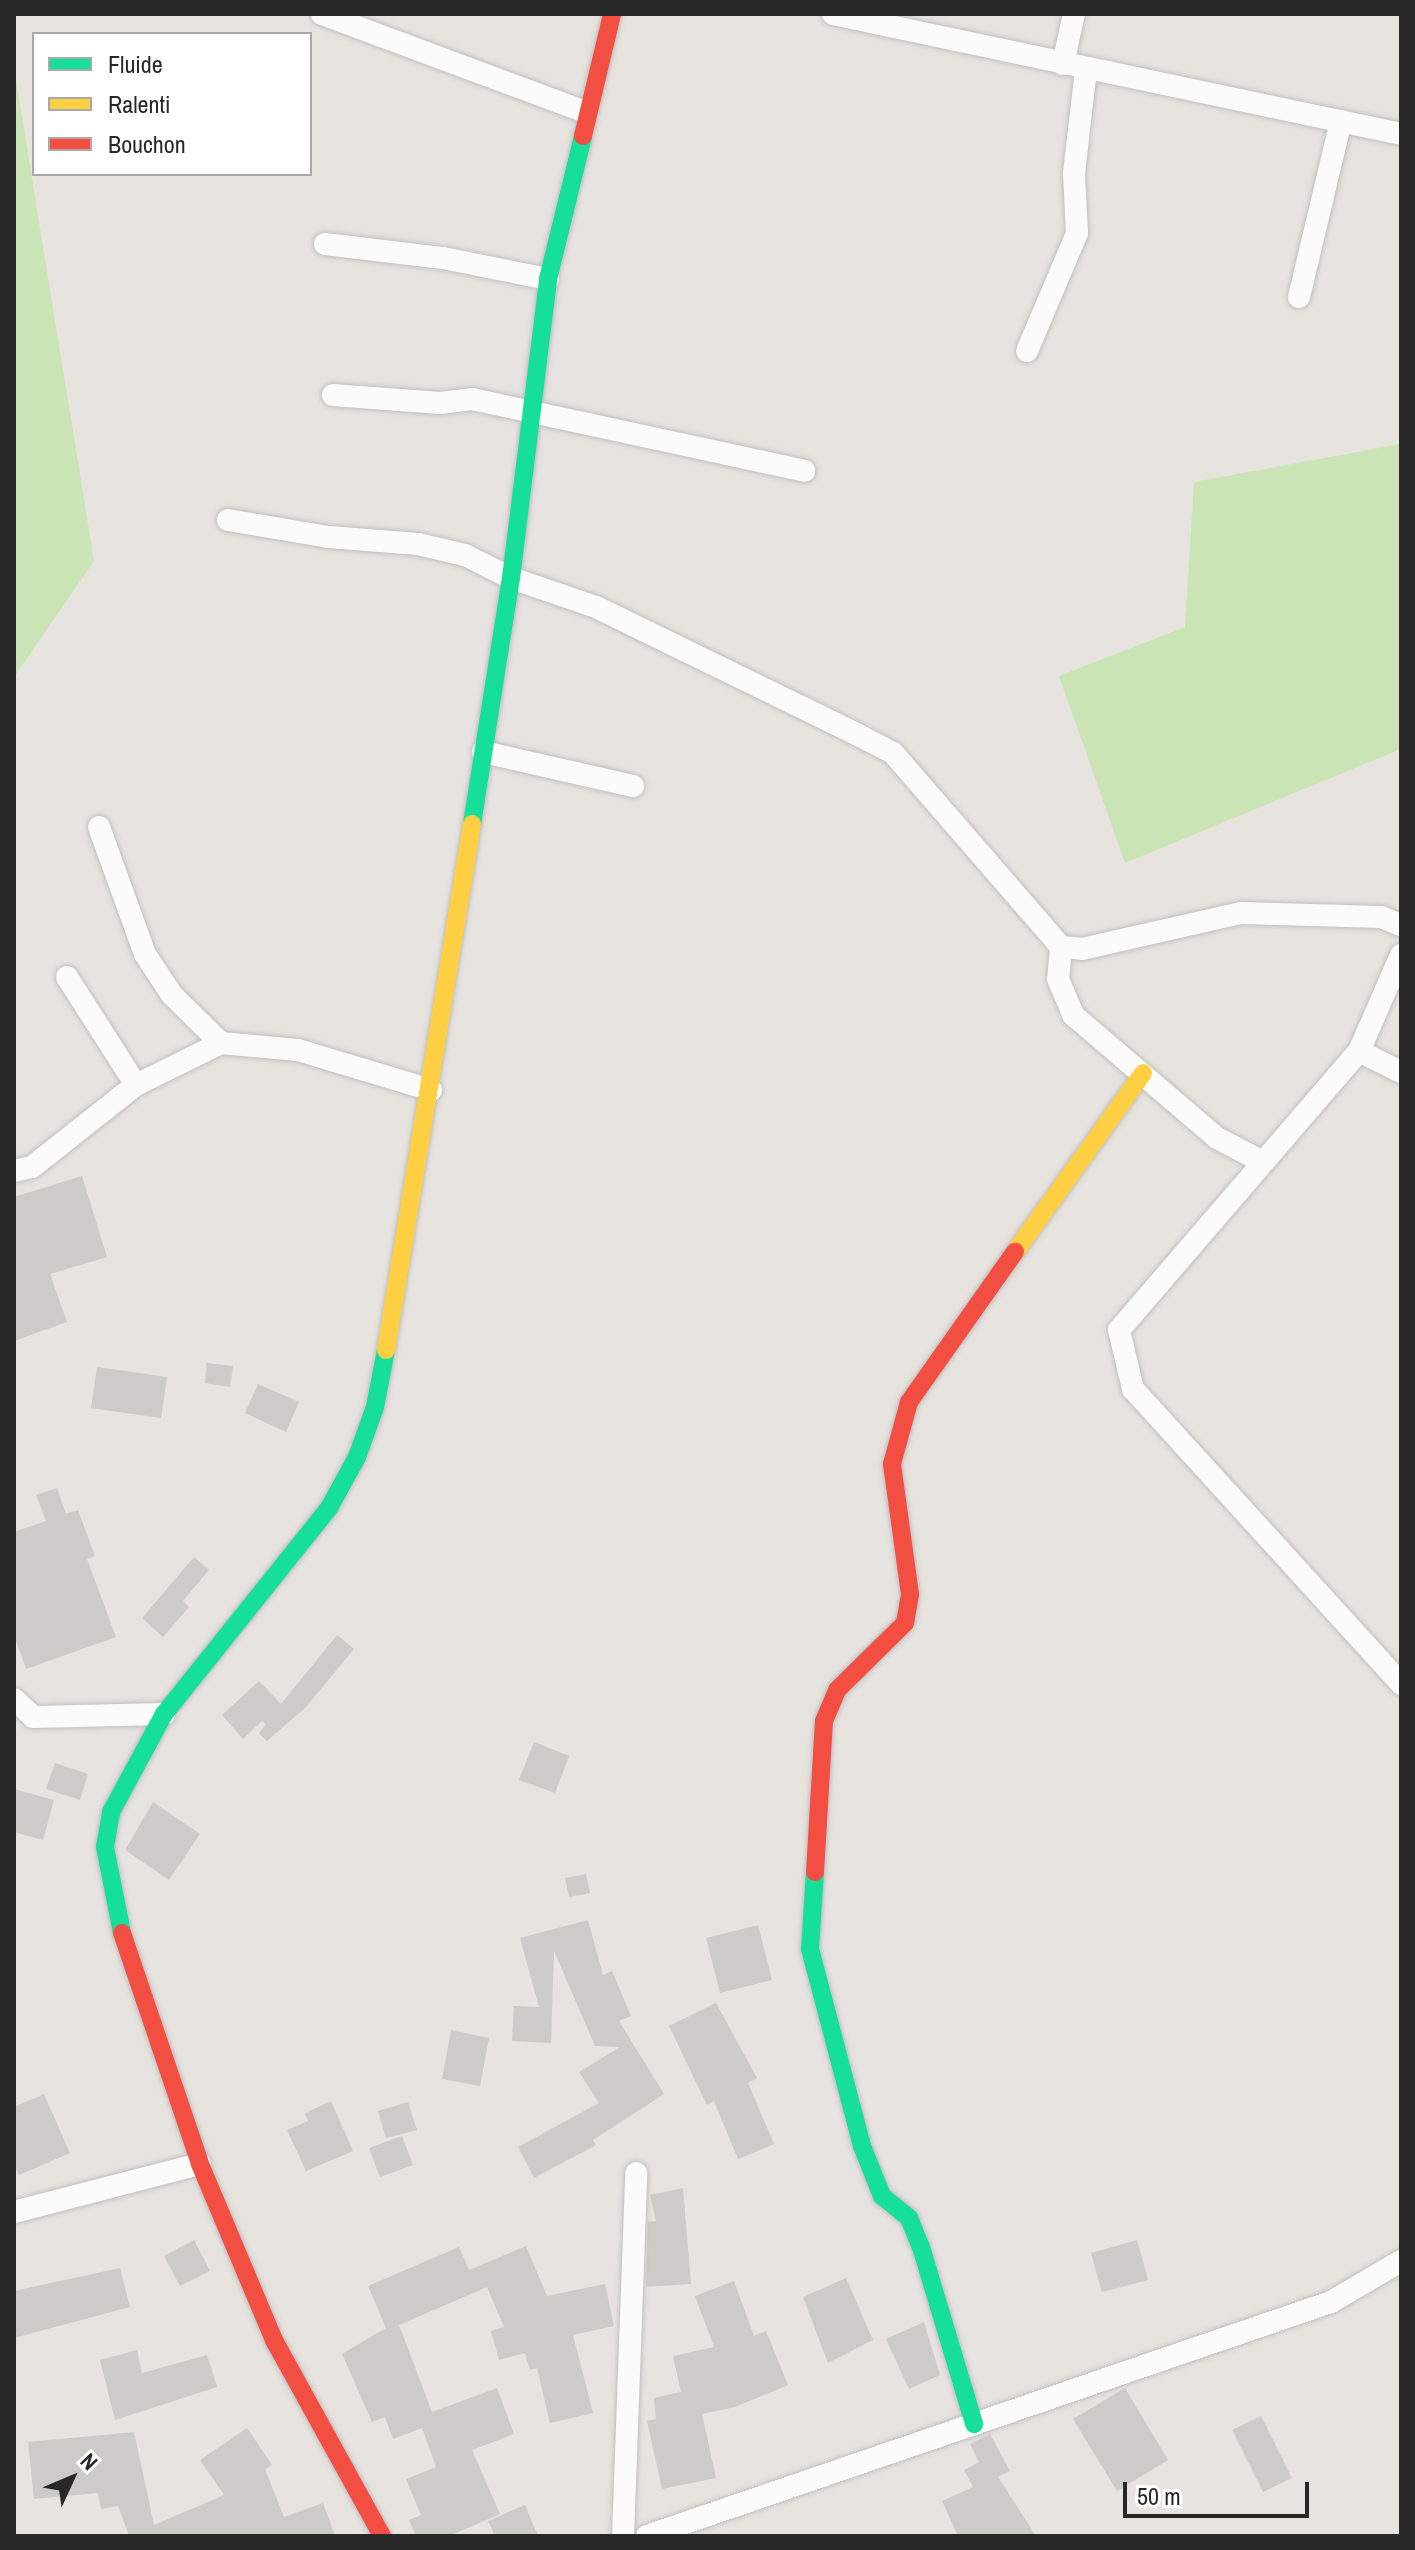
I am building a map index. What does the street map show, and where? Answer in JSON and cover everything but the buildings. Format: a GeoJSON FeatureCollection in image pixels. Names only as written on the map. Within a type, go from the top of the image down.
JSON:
{"type":"FeatureCollection","features":[{"type":"Feature","properties":{"kind":"street"},"geometry":{"type":"LineString","coordinates":[[322,14],[585,112]]}},
{"type":"Feature","properties":{"kind":"street"},"geometry":{"type":"LineString","coordinates":[[382,2536],[275,2342],[200,2164],[121,1931],[105,1847],[111,1812],[164,1714],[329,1508],[357,1457],[387,1358],[511,578],[548,279],[585,112],[612,14]]}},
{"type":"Feature","properties":{"kind":"street"},"geometry":{"type":"LineString","coordinates":[[833,14],[1401,134]]}},
{"type":"Feature","properties":{"kind":"street"},"geometry":{"type":"LineString","coordinates":[[1063,64],[1074,14]]}},
{"type":"Feature","properties":{"kind":"street"},"geometry":{"type":"LineString","coordinates":[[1027,351],[1077,233],[1074,173],[1086,69]]}},
{"type":"Feature","properties":{"kind":"street"},"geometry":{"type":"LineString","coordinates":[[1299,297],[1341,121]]}},
{"type":"Feature","properties":{"kind":"street"},"geometry":{"type":"LineString","coordinates":[[325,244],[443,258],[548,279]]}},
{"type":"Feature","properties":{"kind":"street"},"geometry":{"type":"LineString","coordinates":[[333,395],[440,403],[472,399],[533,416],[804,471]]}},
{"type":"Feature","properties":{"kind":"street"},"geometry":{"type":"LineString","coordinates":[[228,520],[418,544],[465,555],[511,578],[596,607],[893,753],[1061,947],[1082,949],[1240,913],[1381,917],[1401,925]]}},
{"type":"Feature","properties":{"kind":"street"},"geometry":{"type":"LineString","coordinates":[[483,752],[633,786]]}},
{"type":"Feature","properties":{"kind":"street"},"geometry":{"type":"LineString","coordinates":[[99,827],[145,954],[172,995],[221,1043]]}},
{"type":"Feature","properties":{"kind":"street"},"geometry":{"type":"LineString","coordinates":[[1061,947],[1058,979],[1073,1015],[1217,1138],[1263,1162]]}},
{"type":"Feature","properties":{"kind":"street"},"geometry":{"type":"LineString","coordinates":[[1401,955],[1359,1051],[1119,1330],[1133,1389],[1401,1684]]}},
{"type":"Feature","properties":{"kind":"street"},"geometry":{"type":"LineString","coordinates":[[67,977],[136,1085]]}},
{"type":"Feature","properties":{"kind":"street"},"geometry":{"type":"LineString","coordinates":[[14,1171],[32,1167],[136,1085],[221,1043],[298,1050],[431,1090]]}},
{"type":"Feature","properties":{"kind":"street"},"geometry":{"type":"LineString","coordinates":[[1359,1051],[1401,1072]]}},
{"type":"Feature","properties":{"kind":"street"},"geometry":{"type":"LineString","coordinates":[[974,2424],[921,2247],[909,2218],[882,2196],[862,2146],[810,1949],[824,1721],[837,1690],[905,1623],[910,1594],[892,1464],[909,1402],[1143,1073]]}},
{"type":"Feature","properties":{"kind":"street"},"geometry":{"type":"LineString","coordinates":[[14,1699],[33,1717],[164,1714]]}},
{"type":"Feature","properties":{"kind":"street"},"geometry":{"type":"LineString","coordinates":[[14,2212],[200,2164]]}},
{"type":"Feature","properties":{"kind":"street"},"geometry":{"type":"LineString","coordinates":[[623,2536],[636,2173]]}},
{"type":"Feature","properties":{"kind":"street"},"geometry":{"type":"LineString","coordinates":[[647,2536],[1331,2302],[1401,2261]]}},
{"type":"Feature","properties":{"kind":"green space"},"geometry":{"type":"Polygon","coordinates":[[[14,68],[94,561],[14,677],[14,68]]]}},
{"type":"Feature","properties":{"kind":"green space"},"geometry":{"type":"Polygon","coordinates":[[[1401,444],[1401,749],[1125,863],[1059,676],[1185,627],[1194,482],[1401,444]]]}},
{"type":"Feature","properties":{"kind":"traffic: fast"},"geometry":{"type":"LineString","coordinates":[[472,824],[511,578],[548,279],[583,136]]}},
{"type":"Feature","properties":{"kind":"traffic: fast"},"geometry":{"type":"LineString","coordinates":[[122,1933],[105,1847],[111,1812],[164,1714],[329,1508],[357,1457],[375,1407],[386,1350]]}},
{"type":"Feature","properties":{"kind":"traffic: fast"},"geometry":{"type":"LineString","coordinates":[[815,1872],[810,1949],[862,2146],[882,2196],[909,2218],[921,2247],[974,2424]]}},
{"type":"Feature","properties":{"kind":"traffic: slow"},"geometry":{"type":"LineString","coordinates":[[386,1350],[472,824]]}},
{"type":"Feature","properties":{"kind":"traffic: slow"},"geometry":{"type":"LineString","coordinates":[[1015,1252],[1143,1073]]}},
{"type":"Feature","properties":{"kind":"traffic: jam"},"geometry":{"type":"LineString","coordinates":[[583,136],[612,14]]}},
{"type":"Feature","properties":{"kind":"traffic: jam"},"geometry":{"type":"LineString","coordinates":[[815,1872],[824,1721],[837,1690],[905,1623],[910,1594],[892,1464],[909,1402],[1015,1252]]}},
{"type":"Feature","properties":{"kind":"traffic: jam"},"geometry":{"type":"LineString","coordinates":[[122,1933],[200,2164],[275,2342],[382,2536]]}}]}
